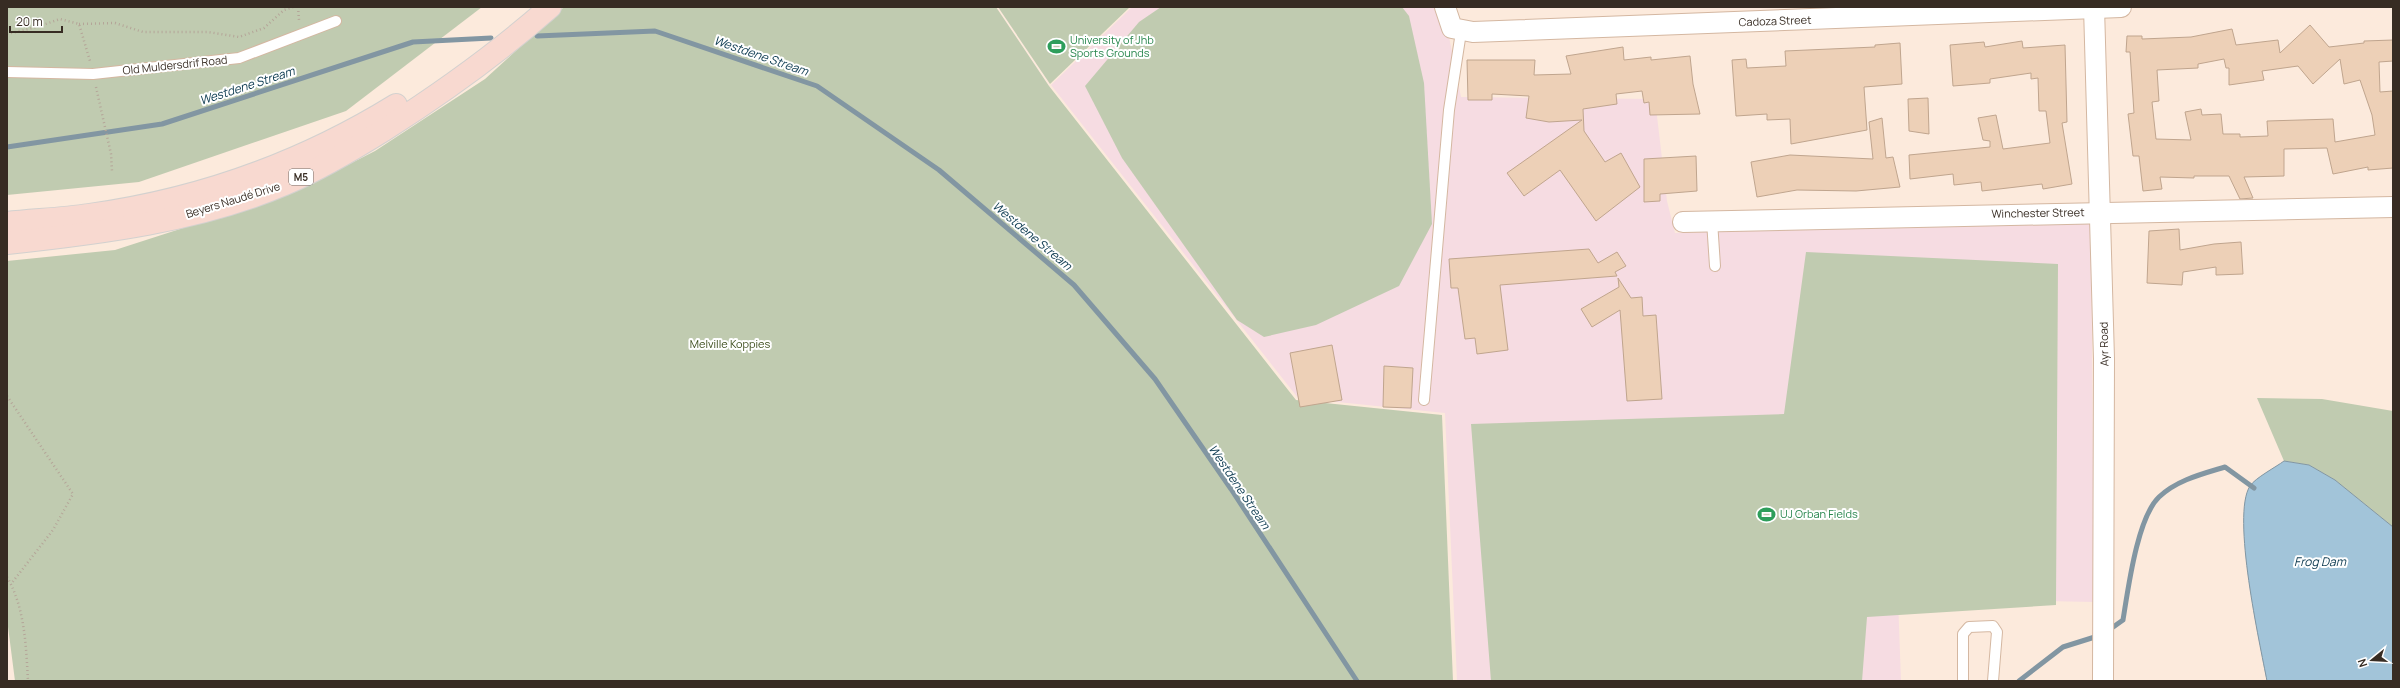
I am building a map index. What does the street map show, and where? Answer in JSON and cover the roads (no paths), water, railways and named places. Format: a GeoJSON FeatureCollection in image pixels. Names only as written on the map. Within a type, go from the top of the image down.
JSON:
{"type":"FeatureCollection","features":[{"type":"Feature","properties":{"kind":"main road","name":"Beyers Naudé Drive"},"geometry":{"type":"LineString","coordinates":[[7,223],[88,215],[158,202],[244,178],[301,156],[341,136],[430,84],[473,54],[528,7]]}},
{"type":"Feature","properties":{"kind":"main road","name":"Beyers Naudé Drive"},"geometry":{"type":"LineString","coordinates":[[7,243],[102,231],[157,221],[239,200],[284,184],[319,168],[348,152],[441,93],[550,7]]}},
{"type":"Feature","properties":{"kind":"street"},"geometry":{"type":"LineString","coordinates":[[1445,7],[1452,28],[1461,32]]}},
{"type":"Feature","properties":{"kind":"street","name":"Ayr Road"},"geometry":{"type":"LineString","coordinates":[[2094,7],[2104,360],[2103,681]]}},
{"type":"Feature","properties":{"kind":"street","name":"Cadoza Street"},"geometry":{"type":"LineString","coordinates":[[1461,32],[1509,32],[2121,7]]}},
{"type":"Feature","properties":{"kind":"street","name":"Winchester Street"},"geometry":{"type":"LineString","coordinates":[[1683,222],[2393,207]]}},
{"type":"Feature","properties":{"kind":"lane","name":"Old Muldersdrif Road"},"geometry":{"type":"LineString","coordinates":[[7,72],[93,74],[239,58],[336,21]]}},
{"type":"Feature","properties":{"kind":"lane"},"geometry":{"type":"LineString","coordinates":[[1424,400],[1449,117],[1461,32]]}},
{"type":"Feature","properties":{"kind":"lane"},"geometry":{"type":"LineString","coordinates":[[1712,221],[1715,266]]}},
{"type":"Feature","properties":{"kind":"lane"},"geometry":{"type":"LineString","coordinates":[[1963,681],[1963,634],[1969,627],[1993,626],[1997,632],[1993,681]]}},
{"type":"Feature","properties":{"kind":"water","name":"Frog Dam"},"geometry":{"type":"Polygon","coordinates":[[[2284,461],[2309,465],[2335,480],[2393,527],[2393,681],[2267,681],[2245,551],[2245,501],[2250,486],[2261,476],[2284,461]]]}},
{"type":"Feature","properties":{"kind":"waterway","name":"Westdene Stream"},"geometry":{"type":"LineString","coordinates":[[537,36],[655,31],[817,86],[939,170],[1074,285],[1155,379],[1231,489],[1357,681]]}},
{"type":"Feature","properties":{"kind":"waterway","name":"Westdene Stream"},"geometry":{"type":"LineString","coordinates":[[7,147],[162,124],[413,42],[491,38]]}},
{"type":"Feature","properties":{"kind":"waterway"},"geometry":{"type":"LineString","coordinates":[[2109,630],[2123,620],[2139,537],[2151,507],[2159,497],[2166,491],[2182,482],[2225,467],[2254,488]]}},
{"type":"Feature","properties":{"kind":"waterway"},"geometry":{"type":"LineString","coordinates":[[2019,681],[2063,647],[2098,636]]}},
{"type":"Feature","properties":{"kind":"place","name":"University of Jhb Sports Grounds"},"geometry":{"type":"Point","coordinates":[1057,46]}},
{"type":"Feature","properties":{"kind":"place","name":"UJ Orban Fields"},"geometry":{"type":"Point","coordinates":[1767,514]}},
{"type":"Feature","properties":{"kind":"park label","name":"Melville Koppies"},"geometry":{"type":"Point","coordinates":[730,344]}}]}
